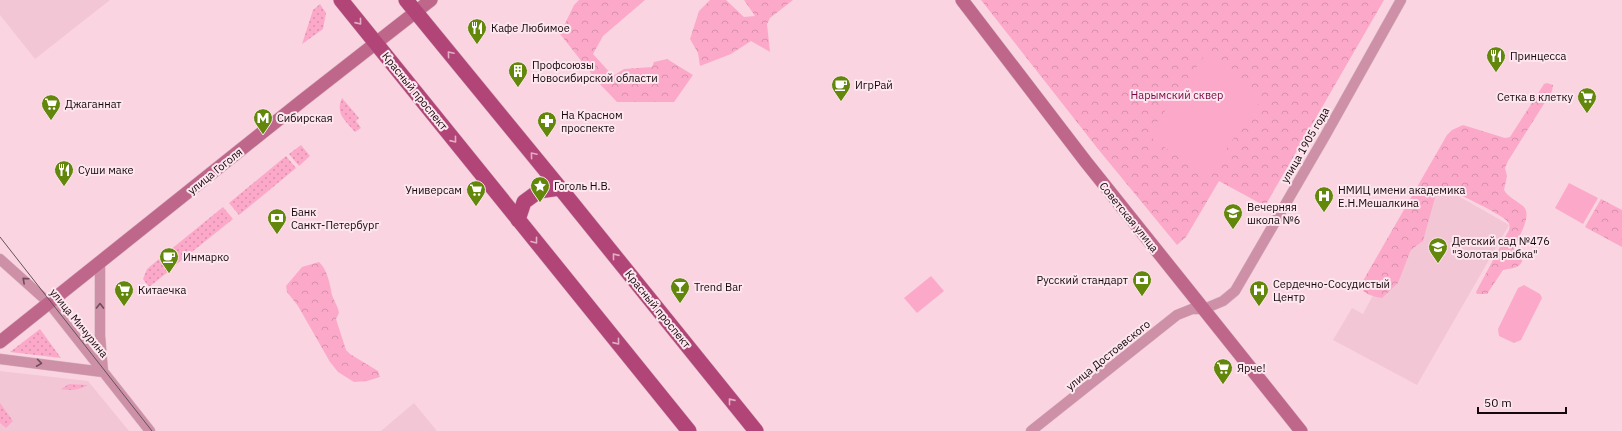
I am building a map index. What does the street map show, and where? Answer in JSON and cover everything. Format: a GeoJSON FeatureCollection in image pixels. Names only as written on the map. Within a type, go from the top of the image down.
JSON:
{"type":"FeatureCollection","features":[{"type":"Feature","properties":{"kind":"main road","name":"Красный проспект"},"geometry":{"type":"LineString","coordinates":[[341,0],[689,431]]}},
{"type":"Feature","properties":{"kind":"main road","name":"Красный проспект"},"geometry":{"type":"LineString","coordinates":[[406,0],[756,431]]}},
{"type":"Feature","properties":{"kind":"main road","name":"улица Гоголя"},"geometry":{"type":"LineString","coordinates":[[0,342],[302,100],[377,44],[431,0]]}},
{"type":"Feature","properties":{"kind":"main road","name":"Советская улица"},"geometry":{"type":"LineString","coordinates":[[962,0],[1086,162],[1301,431]]}},
{"type":"Feature","properties":{"kind":"main road"},"geometry":{"type":"LineString","coordinates":[[518,220],[524,202],[539,191],[560,188]]}},
{"type":"Feature","properties":{"kind":"street","name":"улица 1905 года"},"geometry":{"type":"LineString","coordinates":[[1204,308],[1223,301],[1235,291],[1325,136],[1401,0]]}},
{"type":"Feature","properties":{"kind":"street","name":"улица Мичурина"},"geometry":{"type":"LineString","coordinates":[[0,259],[49,303],[150,431]]}},
{"type":"Feature","properties":{"kind":"street","name":"улица Мичурина"},"geometry":{"type":"LineString","coordinates":[[100,263],[100,336],[103,372]]}},
{"type":"Feature","properties":{"kind":"street","name":"улица Достоевского"},"geometry":{"type":"LineString","coordinates":[[1032,431],[1177,315],[1192,309],[1204,308]]}},
{"type":"Feature","properties":{"kind":"street","name":"улица Мичурина"},"geometry":{"type":"LineString","coordinates":[[0,359],[103,372]]}},
{"type":"Feature","properties":{"kind":"shaded area"},"geometry":{"type":"Polygon","coordinates":[[[0,0],[110,0],[35,59],[0,15],[0,0]]]}},
{"type":"Feature","properties":{"kind":"shaded area","name":"Детский сад №476 \"Золотая рыбка\""},"geometry":{"type":"Polygon","coordinates":[[[1434,182],[1509,225],[1417,385],[1333,340],[1352,308],[1363,314],[1434,182]]]}},
{"type":"Feature","properties":{"kind":"shaded area"},"geometry":{"type":"Polygon","coordinates":[[[0,371],[88,381],[129,431],[0,431],[0,371]]]}},
{"type":"Feature","properties":{"kind":"shaded area"},"geometry":{"type":"Polygon","coordinates":[[[414,403],[437,431],[381,431],[414,403]]]}},
{"type":"Feature","properties":{"kind":"green space"},"geometry":{"type":"Polygon","coordinates":[[[579,0],[645,0],[603,36],[593,54],[613,76],[624,69],[652,67],[654,62],[667,59],[693,75],[674,102],[617,102],[598,82],[560,34],[574,5],[579,0]]]}},
{"type":"Feature","properties":{"kind":"green space"},"geometry":{"type":"Polygon","coordinates":[[[710,0],[726,0],[744,17],[755,16],[744,0],[793,0],[770,18],[767,24],[770,52],[751,41],[731,54],[700,66],[698,53],[690,39],[699,11],[710,0]]]}},
{"type":"Feature","properties":{"kind":"green space","name":"Нарымский сквер"},"geometry":{"type":"Polygon","coordinates":[[[981,0],[1384,0],[1265,206],[1219,181],[1186,237],[1177,245],[1098,149],[981,0]]]}},
{"type":"Feature","properties":{"kind":"green space"},"geometry":{"type":"Polygon","coordinates":[[[320,4],[326,13],[323,29],[302,44],[313,10],[320,4]]]}},
{"type":"Feature","properties":{"kind":"green space"},"geometry":{"type":"Polygon","coordinates":[[[1205,55],[1263,97],[1206,177],[1148,135],[1205,55]]]}},
{"type":"Feature","properties":{"kind":"green space"},"geometry":{"type":"Polygon","coordinates":[[[1547,83],[1553,85],[1552,91],[1505,168],[1507,176],[1504,190],[1526,210],[1526,221],[1514,250],[1523,258],[1522,262],[1516,267],[1503,270],[1487,294],[1477,294],[1476,292],[1510,226],[1507,221],[1497,214],[1447,188],[1442,189],[1436,194],[1423,241],[1410,252],[1398,283],[1382,298],[1372,296],[1361,289],[1360,286],[1447,135],[1452,130],[1463,125],[1505,138],[1510,137],[1544,84],[1547,83]]]}},
{"type":"Feature","properties":{"kind":"green space"},"geometry":{"type":"Polygon","coordinates":[[[342,98],[359,118],[356,121],[361,128],[355,132],[340,113],[342,98]]]}},
{"type":"Feature","properties":{"kind":"green space"},"geometry":{"type":"Polygon","coordinates":[[[301,145],[310,156],[299,166],[289,154],[301,145]]]}},
{"type":"Feature","properties":{"kind":"green space"},"geometry":{"type":"Polygon","coordinates":[[[286,156],[296,168],[239,215],[229,203],[286,156]]]}},
{"type":"Feature","properties":{"kind":"green space"},"geometry":{"type":"Polygon","coordinates":[[[1569,183],[1598,198],[1583,224],[1555,208],[1569,183]]]}},
{"type":"Feature","properties":{"kind":"green space"},"geometry":{"type":"Polygon","coordinates":[[[1601,199],[1622,210],[1622,247],[1585,227],[1601,199]]]}},
{"type":"Feature","properties":{"kind":"green space"},"geometry":{"type":"Polygon","coordinates":[[[223,207],[233,219],[173,267],[164,255],[223,207]]]}},
{"type":"Feature","properties":{"kind":"green space"},"geometry":{"type":"Polygon","coordinates":[[[159,259],[169,271],[149,287],[143,279],[147,269],[159,259]]]}},
{"type":"Feature","properties":{"kind":"green space"},"geometry":{"type":"Polygon","coordinates":[[[319,262],[326,273],[332,295],[338,308],[339,313],[336,319],[346,350],[378,371],[380,377],[367,381],[354,382],[338,372],[330,362],[298,306],[287,292],[286,286],[302,267],[319,262]]]}},
{"type":"Feature","properties":{"kind":"green space"},"geometry":{"type":"Polygon","coordinates":[[[931,276],[944,291],[917,313],[904,298],[931,276]]]}},
{"type":"Feature","properties":{"kind":"green space"},"geometry":{"type":"Polygon","coordinates":[[[1524,285],[1540,294],[1542,298],[1521,340],[1514,343],[1499,336],[1498,329],[1518,288],[1524,285]]]}},
{"type":"Feature","properties":{"kind":"green space"},"geometry":{"type":"Polygon","coordinates":[[[40,329],[61,358],[10,352],[40,329]]]}},
{"type":"Feature","properties":{"kind":"green space"},"geometry":{"type":"Polygon","coordinates":[[[69,384],[88,385],[75,390],[61,389],[69,384]]]}},
{"type":"Feature","properties":{"kind":"green space"},"geometry":{"type":"Polygon","coordinates":[[[0,403],[13,421],[6,428],[0,423],[0,403]]]}},
{"type":"Feature","properties":{"kind":"tram line"},"geometry":{"type":"LineString","coordinates":[[0,237],[152,431]]}},
{"type":"Feature","properties":{"kind":"place","name":"Кафе Любимое"},"geometry":{"type":"Point","coordinates":[477,45]}},
{"type":"Feature","properties":{"kind":"place","name":"Принцесса"},"geometry":{"type":"Point","coordinates":[1496,73]}},
{"type":"Feature","properties":{"kind":"place","name":"Профсоюзы Новосибирской области"},"geometry":{"type":"Point","coordinates":[518,88]}},
{"type":"Feature","properties":{"kind":"place","name":"ИгрРай"},"geometry":{"type":"Point","coordinates":[841,102]}},
{"type":"Feature","properties":{"kind":"place","name":"Сетка в клетку"},"geometry":{"type":"Point","coordinates":[1587,114]}},
{"type":"Feature","properties":{"kind":"place","name":"Джаганнат"},"geometry":{"type":"Point","coordinates":[51,121]}},
{"type":"Feature","properties":{"kind":"place","name":"Сибирская"},"geometry":{"type":"Point","coordinates":[263,135]}},
{"type":"Feature","properties":{"kind":"place","name":"На Красном проспекте"},"geometry":{"type":"Point","coordinates":[547,138]}},
{"type":"Feature","properties":{"kind":"place","name":"Суши маке"},"geometry":{"type":"Point","coordinates":[64,187]}},
{"type":"Feature","properties":{"kind":"place","name":"Гоголь Н.В."},"geometry":{"type":"Point","coordinates":[540,203]}},
{"type":"Feature","properties":{"kind":"place","name":"Универсам"},"geometry":{"type":"Point","coordinates":[476,207]}},
{"type":"Feature","properties":{"kind":"place","name":"НМИЦ имени академика Е.Н.Мешалкина"},"geometry":{"type":"Point","coordinates":[1324,213]}},
{"type":"Feature","properties":{"kind":"place","name":"Вечерняя школа №6"},"geometry":{"type":"Point","coordinates":[1233,230]}},
{"type":"Feature","properties":{"kind":"place","name":"Банк Санкт-Петербург"},"geometry":{"type":"Point","coordinates":[277,235]}},
{"type":"Feature","properties":{"kind":"place","name":"Детский сад №476 \"Золотая рыбка\""},"geometry":{"type":"Point","coordinates":[1438,264]}},
{"type":"Feature","properties":{"kind":"place","name":"Инмарко"},"geometry":{"type":"Point","coordinates":[169,274]}},
{"type":"Feature","properties":{"kind":"place","name":"Русский стандарт"},"geometry":{"type":"Point","coordinates":[1142,297]}},
{"type":"Feature","properties":{"kind":"place","name":"Trend Bar"},"geometry":{"type":"Point","coordinates":[680,304]}},
{"type":"Feature","properties":{"kind":"place","name":"Китаечка"},"geometry":{"type":"Point","coordinates":[124,307]}},
{"type":"Feature","properties":{"kind":"place","name":"Сердечно-Сосудистый Центр"},"geometry":{"type":"Point","coordinates":[1259,307]}},
{"type":"Feature","properties":{"kind":"place","name":"Ярче!"},"geometry":{"type":"Point","coordinates":[1223,385]}}]}
